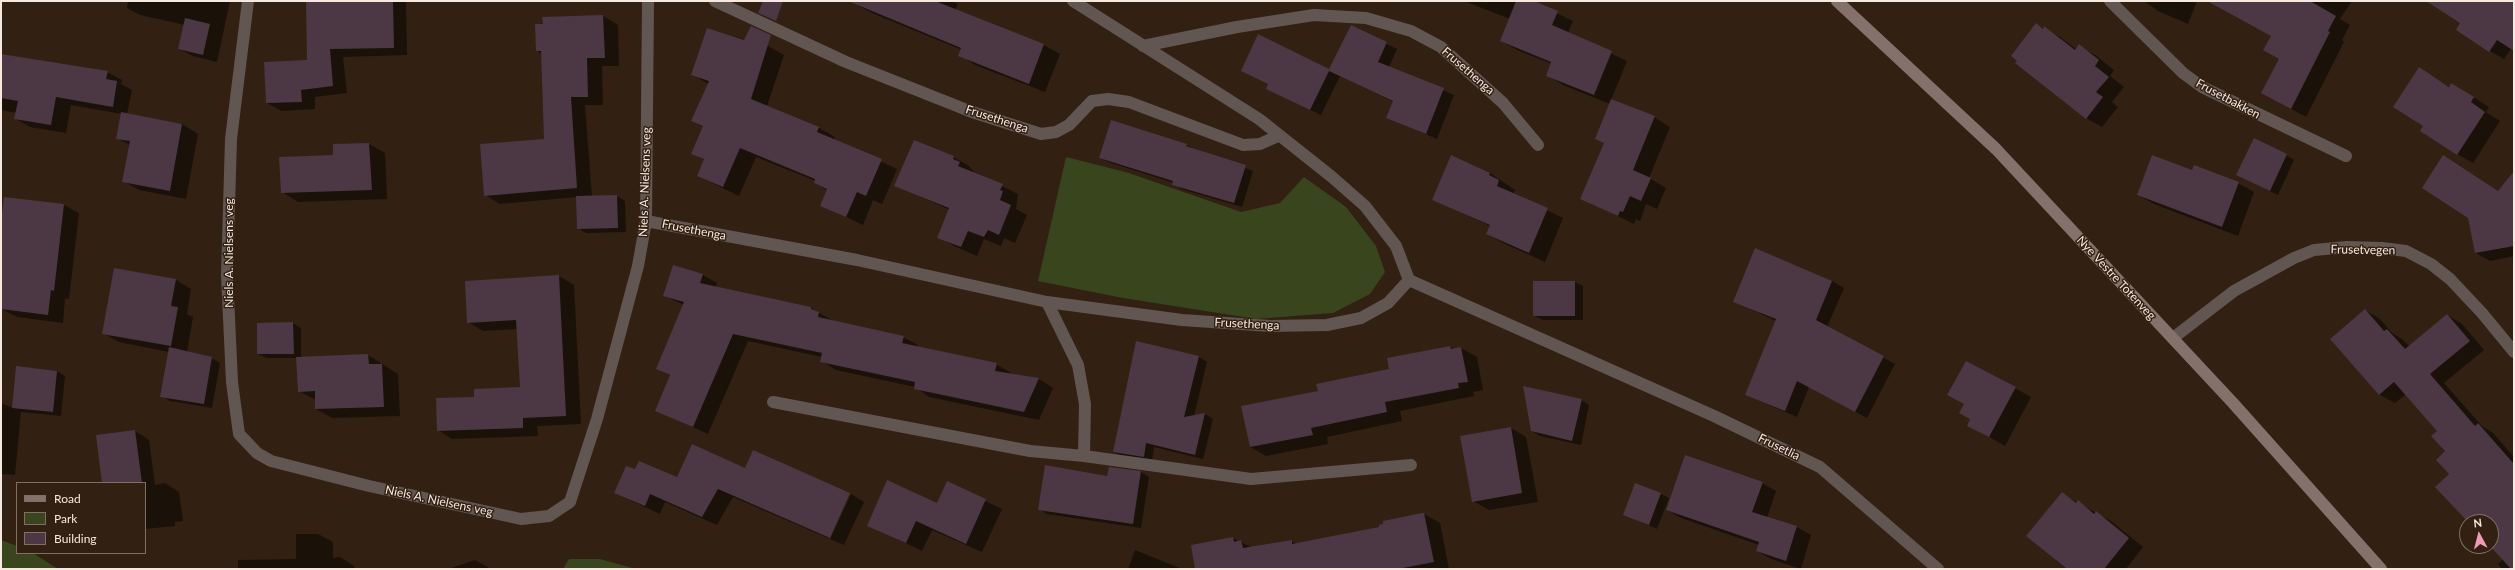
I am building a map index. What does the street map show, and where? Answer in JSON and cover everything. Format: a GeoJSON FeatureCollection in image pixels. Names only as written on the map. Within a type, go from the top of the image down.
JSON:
{"type":"FeatureCollection","features":[{"type":"Feature","properties":{"kind":"main road","name":"Nye Vestre Totenveg"},"geometry":{"type":"LineString","coordinates":[[1838,1],[1996,149],[2173,338],[2381,569]]}},
{"type":"Feature","properties":{"kind":"street","name":"Niels A. Nielsens veg"},"geometry":{"type":"LineString","coordinates":[[248,1],[231,139],[227,275],[232,382],[239,434],[257,453],[271,461],[312,473],[520,519],[549,516],[570,502],[579,477],[638,266],[646,221],[648,1]]}},
{"type":"Feature","properties":{"kind":"street","name":"Frusethenga"},"geometry":{"type":"LineString","coordinates":[[715,1],[846,62],[972,112],[1041,134],[1056,132],[1069,125],[1092,101],[1108,99],[1129,102],[1243,145],[1260,144],[1278,136]]}},
{"type":"Feature","properties":{"kind":"street"},"geometry":{"type":"LineString","coordinates":[[1073,1],[1259,119],[1278,136],[1332,177],[1365,206],[1396,246],[1409,280]]}},
{"type":"Feature","properties":{"kind":"street","name":"Frusetbakken"},"geometry":{"type":"LineString","coordinates":[[2110,1],[2183,73],[2202,87],[2346,156]]}},
{"type":"Feature","properties":{"kind":"street","name":"Frusethenga"},"geometry":{"type":"LineString","coordinates":[[1143,46],[1237,27],[1314,15],[1366,18],[1411,31],[1441,47],[1503,102],[1538,145]]}},
{"type":"Feature","properties":{"kind":"street","name":"Frusethenga"},"geometry":{"type":"LineString","coordinates":[[646,221],[858,260],[1047,302],[1182,320],[1270,326],[1327,325],[1361,318],[1388,303],[1409,280]]}},
{"type":"Feature","properties":{"kind":"street","name":"Frusetvegen"},"geometry":{"type":"LineString","coordinates":[[2173,338],[2234,291],[2294,258],[2314,250],[2347,247],[2375,248],[2406,251],[2431,264],[2450,279],[2514,352]]}},
{"type":"Feature","properties":{"kind":"street","name":"Frusetlia"},"geometry":{"type":"LineString","coordinates":[[1409,280],[1596,362],[1820,467],[1938,569]]}},
{"type":"Feature","properties":{"kind":"street"},"geometry":{"type":"LineString","coordinates":[[1047,302],[1078,365],[1085,404],[1084,456]]}},
{"type":"Feature","properties":{"kind":"street"},"geometry":{"type":"LineString","coordinates":[[773,402],[1030,451],[1084,456],[1251,479],[1411,465]]}},
{"type":"Feature","properties":{"kind":"green space"},"geometry":{"type":"Polygon","coordinates":[[[1066,157],[1129,173],[1241,212],[1280,203],[1304,177],[1346,207],[1376,246],[1385,272],[1370,294],[1333,313],[1256,319],[1123,298],[1038,281],[1066,157]]]}},
{"type":"Feature","properties":{"kind":"green space"},"geometry":{"type":"Polygon","coordinates":[[[1,540],[16,546],[16,554],[35,554],[58,569],[1,569],[1,540]]]}},
{"type":"Feature","properties":{"kind":"green space"},"geometry":{"type":"Polygon","coordinates":[[[569,559],[600,559],[636,569],[563,569],[569,559]]]}},
{"type":"Feature","properties":{"kind":"building"},"geometry":{"type":"Polygon","coordinates":[[[306,1],[393,1],[394,48],[330,49],[333,86],[301,90],[302,102],[266,103],[264,62],[307,60],[306,1]]]}},
{"type":"Feature","properties":{"kind":"building"},"geometry":{"type":"Polygon","coordinates":[[[763,1],[783,1],[776,21],[758,13],[763,1]]]}},
{"type":"Feature","properties":{"kind":"building"},"geometry":{"type":"Polygon","coordinates":[[[848,1],[935,1],[1044,44],[1029,84],[958,56],[961,48],[848,1]]]}},
{"type":"Feature","properties":{"kind":"building"},"geometry":{"type":"Polygon","coordinates":[[[1516,1],[1534,1],[1558,11],[1552,25],[1612,51],[1594,95],[1546,76],[1551,62],[1500,41],[1516,1]]]}},
{"type":"Feature","properties":{"kind":"building"},"geometry":{"type":"Polygon","coordinates":[[[2207,1],[2310,1],[2336,16],[2328,31],[2330,32],[2291,109],[2261,93],[2279,59],[2263,50],[2271,36],[2207,1]]]}},
{"type":"Feature","properties":{"kind":"building"},"geometry":{"type":"Polygon","coordinates":[[[2426,1],[2514,1],[2514,51],[2497,40],[2489,52],[2456,30],[2460,23],[2426,1]]]}},
{"type":"Feature","properties":{"kind":"building"},"geometry":{"type":"Polygon","coordinates":[[[603,15],[605,58],[587,58],[588,97],[571,97],[577,188],[484,196],[480,144],[544,139],[541,51],[536,51],[535,24],[543,24],[542,17],[603,15]]]}},
{"type":"Feature","properties":{"kind":"building"},"geometry":{"type":"Polygon","coordinates":[[[185,18],[210,24],[203,55],[178,49],[185,18]]]}},
{"type":"Feature","properties":{"kind":"building"},"geometry":{"type":"Polygon","coordinates":[[[2036,23],[2043,29],[2044,26],[2075,50],[2079,44],[2099,60],[2095,66],[2109,77],[2096,92],[2103,97],[2086,119],[2015,63],[2017,61],[2011,56],[2036,23]]]}},
{"type":"Feature","properties":{"kind":"building"},"geometry":{"type":"Polygon","coordinates":[[[1351,25],[1387,42],[1378,62],[1444,88],[1426,134],[1386,118],[1393,101],[1329,71],[1310,110],[1266,89],[1268,84],[1241,71],[1258,34],[1329,69],[1351,25]]]}},
{"type":"Feature","properties":{"kind":"building"},"geometry":{"type":"Polygon","coordinates":[[[751,26],[771,35],[751,99],[819,127],[817,132],[882,159],[866,196],[857,192],[846,217],[820,206],[827,189],[814,183],[815,179],[740,148],[723,187],[697,176],[704,159],[691,154],[703,126],[691,121],[709,81],[691,75],[707,28],[744,40],[751,26]]]}},
{"type":"Feature","properties":{"kind":"building"},"geometry":{"type":"Polygon","coordinates":[[[1,54],[108,71],[106,79],[117,81],[113,107],[56,97],[51,125],[14,119],[18,101],[1,98],[1,54]]]}},
{"type":"Feature","properties":{"kind":"building"},"geometry":{"type":"Polygon","coordinates":[[[2419,67],[2449,87],[2451,83],[2474,97],[2471,102],[2485,112],[2457,155],[2420,131],[2423,126],[2393,107],[2419,67]]]}},
{"type":"Feature","properties":{"kind":"building"},"geometry":{"type":"Polygon","coordinates":[[[1611,99],[1655,116],[1633,170],[1651,178],[1641,201],[1630,196],[1623,212],[1620,211],[1618,216],[1580,199],[1604,143],[1595,139],[1611,99]]]}},
{"type":"Feature","properties":{"kind":"building"},"geometry":{"type":"Polygon","coordinates":[[[121,112],[182,124],[170,191],[122,182],[130,141],[116,139],[121,112]]]}},
{"type":"Feature","properties":{"kind":"building"},"geometry":{"type":"Polygon","coordinates":[[[1111,120],[1187,144],[1186,146],[1246,165],[1234,203],[1172,185],[1173,181],[1099,158],[1111,120]]]}},
{"type":"Feature","properties":{"kind":"building"},"geometry":{"type":"Polygon","coordinates":[[[2254,138],[2287,154],[2270,191],[2236,175],[2254,138]]]}},
{"type":"Feature","properties":{"kind":"building"},"geometry":{"type":"Polygon","coordinates":[[[914,140],[954,156],[953,159],[960,162],[958,166],[1003,184],[1000,190],[1003,191],[1000,200],[1011,205],[999,235],[988,230],[984,237],[968,231],[961,247],[937,238],[949,208],[894,186],[914,140]]]}},
{"type":"Feature","properties":{"kind":"building"},"geometry":{"type":"Polygon","coordinates":[[[369,143],[372,190],[281,193],[279,157],[333,155],[333,144],[369,143]]]}},
{"type":"Feature","properties":{"kind":"building"},"geometry":{"type":"Polygon","coordinates":[[[1451,155],[1490,173],[1489,175],[1499,180],[1497,186],[1548,208],[1529,253],[1486,234],[1490,225],[1432,200],[1451,155]]]}},
{"type":"Feature","properties":{"kind":"building"},"geometry":{"type":"Polygon","coordinates":[[[2152,155],[2192,170],[2194,165],[2239,182],[2222,227],[2137,195],[2152,155]]]}},
{"type":"Feature","properties":{"kind":"building"},"geometry":{"type":"Polygon","coordinates":[[[2443,155],[2498,191],[2514,171],[2514,246],[2475,253],[2468,218],[2422,188],[2443,155]]]}},
{"type":"Feature","properties":{"kind":"building"},"geometry":{"type":"Polygon","coordinates":[[[617,195],[618,228],[577,229],[576,196],[617,195]]]}},
{"type":"Feature","properties":{"kind":"building"},"geometry":{"type":"Polygon","coordinates":[[[4,197],[64,204],[54,291],[51,290],[48,315],[1,309],[1,221],[4,197]]]}},
{"type":"Feature","properties":{"kind":"building"},"geometry":{"type":"Polygon","coordinates":[[[1755,248],[1832,281],[1816,320],[1884,356],[1855,412],[1797,381],[1785,411],[1745,395],[1776,319],[1733,302],[1755,248]]]}},
{"type":"Feature","properties":{"kind":"building"},"geometry":{"type":"Polygon","coordinates":[[[673,265],[703,274],[700,283],[811,307],[811,309],[819,312],[818,317],[904,336],[902,343],[997,363],[995,371],[1039,378],[1024,412],[914,389],[915,382],[820,362],[822,353],[733,334],[693,427],[655,411],[670,375],[656,369],[684,302],[663,296],[673,265]]]}},
{"type":"Feature","properties":{"kind":"building"},"geometry":{"type":"Polygon","coordinates":[[[114,268],[176,279],[171,306],[178,307],[171,346],[102,334],[114,268]]]}},
{"type":"Feature","properties":{"kind":"building"},"geometry":{"type":"Polygon","coordinates":[[[559,275],[566,416],[523,418],[523,428],[437,431],[436,398],[474,397],[474,389],[520,387],[516,320],[467,323],[465,281],[559,275]]]}},
{"type":"Feature","properties":{"kind":"building"},"geometry":{"type":"Polygon","coordinates":[[[1533,281],[1575,281],[1575,316],[1533,316],[1533,281]]]}},
{"type":"Feature","properties":{"kind":"building"},"geometry":{"type":"Polygon","coordinates":[[[2365,309],[2384,331],[2387,329],[2405,349],[2447,314],[2470,341],[2430,374],[2475,426],[2478,423],[2514,464],[2514,569],[2511,569],[2497,554],[2499,554],[2499,514],[2460,514],[2435,487],[2449,474],[2436,460],[2445,451],[2431,436],[2437,431],[2394,382],[2379,395],[2330,339],[2365,309]]]}},
{"type":"Feature","properties":{"kind":"building"},"geometry":{"type":"Polygon","coordinates":[[[293,322],[294,354],[257,354],[257,323],[293,322]]]}},
{"type":"Feature","properties":{"kind":"building"},"geometry":{"type":"Polygon","coordinates":[[[1136,341],[1199,356],[1184,417],[1205,413],[1195,455],[1146,443],[1144,457],[1113,452],[1136,341]]]}},
{"type":"Feature","properties":{"kind":"building"},"geometry":{"type":"Polygon","coordinates":[[[1450,346],[1451,349],[1461,347],[1468,382],[1458,383],[1459,388],[1385,402],[1387,412],[1311,428],[1313,435],[1250,447],[1241,406],[1318,391],[1316,384],[1389,369],[1387,358],[1450,346]]]}},
{"type":"Feature","properties":{"kind":"building"},"geometry":{"type":"Polygon","coordinates":[[[169,347],[212,357],[204,404],[160,397],[169,347]]]}},
{"type":"Feature","properties":{"kind":"building"},"geometry":{"type":"Polygon","coordinates":[[[368,354],[369,364],[382,364],[384,407],[315,409],[315,391],[298,392],[296,357],[368,354]]]}},
{"type":"Feature","properties":{"kind":"building"},"geometry":{"type":"Polygon","coordinates":[[[1966,361],[2016,387],[1989,437],[1967,426],[1970,419],[1959,413],[1964,404],[1947,395],[1966,361]]]}},
{"type":"Feature","properties":{"kind":"building"},"geometry":{"type":"Polygon","coordinates":[[[16,366],[57,371],[53,412],[12,408],[16,366]]]}},
{"type":"Feature","properties":{"kind":"building"},"geometry":{"type":"Polygon","coordinates":[[[1523,386],[1582,399],[1572,441],[1531,431],[1523,386]]]}},
{"type":"Feature","properties":{"kind":"building"},"geometry":{"type":"Polygon","coordinates":[[[1511,427],[1522,493],[1472,502],[1460,436],[1511,427]]]}},
{"type":"Feature","properties":{"kind":"building"},"geometry":{"type":"Polygon","coordinates":[[[135,430],[142,482],[102,482],[96,435],[135,430]]]}},
{"type":"Feature","properties":{"kind":"building"},"geometry":{"type":"Polygon","coordinates":[[[692,444],[745,468],[753,450],[850,493],[830,538],[718,489],[702,517],[650,494],[645,506],[614,493],[626,466],[635,469],[639,461],[677,477],[692,444]]]}},
{"type":"Feature","properties":{"kind":"building"},"geometry":{"type":"Polygon","coordinates":[[[1685,455],[1763,482],[1752,512],[1797,526],[1786,561],[1756,551],[1759,542],[1666,510],[1685,455]]]}},
{"type":"Feature","properties":{"kind":"building"},"geometry":{"type":"Polygon","coordinates":[[[1045,465],[1107,476],[1109,467],[1141,471],[1133,524],[1038,510],[1045,465]]]}},
{"type":"Feature","properties":{"kind":"building"},"geometry":{"type":"Polygon","coordinates":[[[887,480],[937,503],[947,481],[986,499],[966,544],[916,521],[906,543],[867,526],[887,480]]]}},
{"type":"Feature","properties":{"kind":"building"},"geometry":{"type":"Polygon","coordinates":[[[1635,483],[1661,493],[1649,525],[1623,515],[1635,483]]]}},
{"type":"Feature","properties":{"kind":"building"},"geometry":{"type":"Polygon","coordinates":[[[2062,492],[2076,503],[2078,500],[2094,514],[2096,511],[2129,538],[2104,569],[2067,569],[2026,536],[2062,492]]]}},
{"type":"Feature","properties":{"kind":"building"},"geometry":{"type":"Polygon","coordinates":[[[1424,513],[1434,562],[1398,569],[1195,569],[1191,545],[1233,537],[1234,542],[1241,540],[1243,548],[1292,540],[1292,544],[1379,527],[1379,525],[1383,524],[1383,521],[1424,513]]]}}]}
